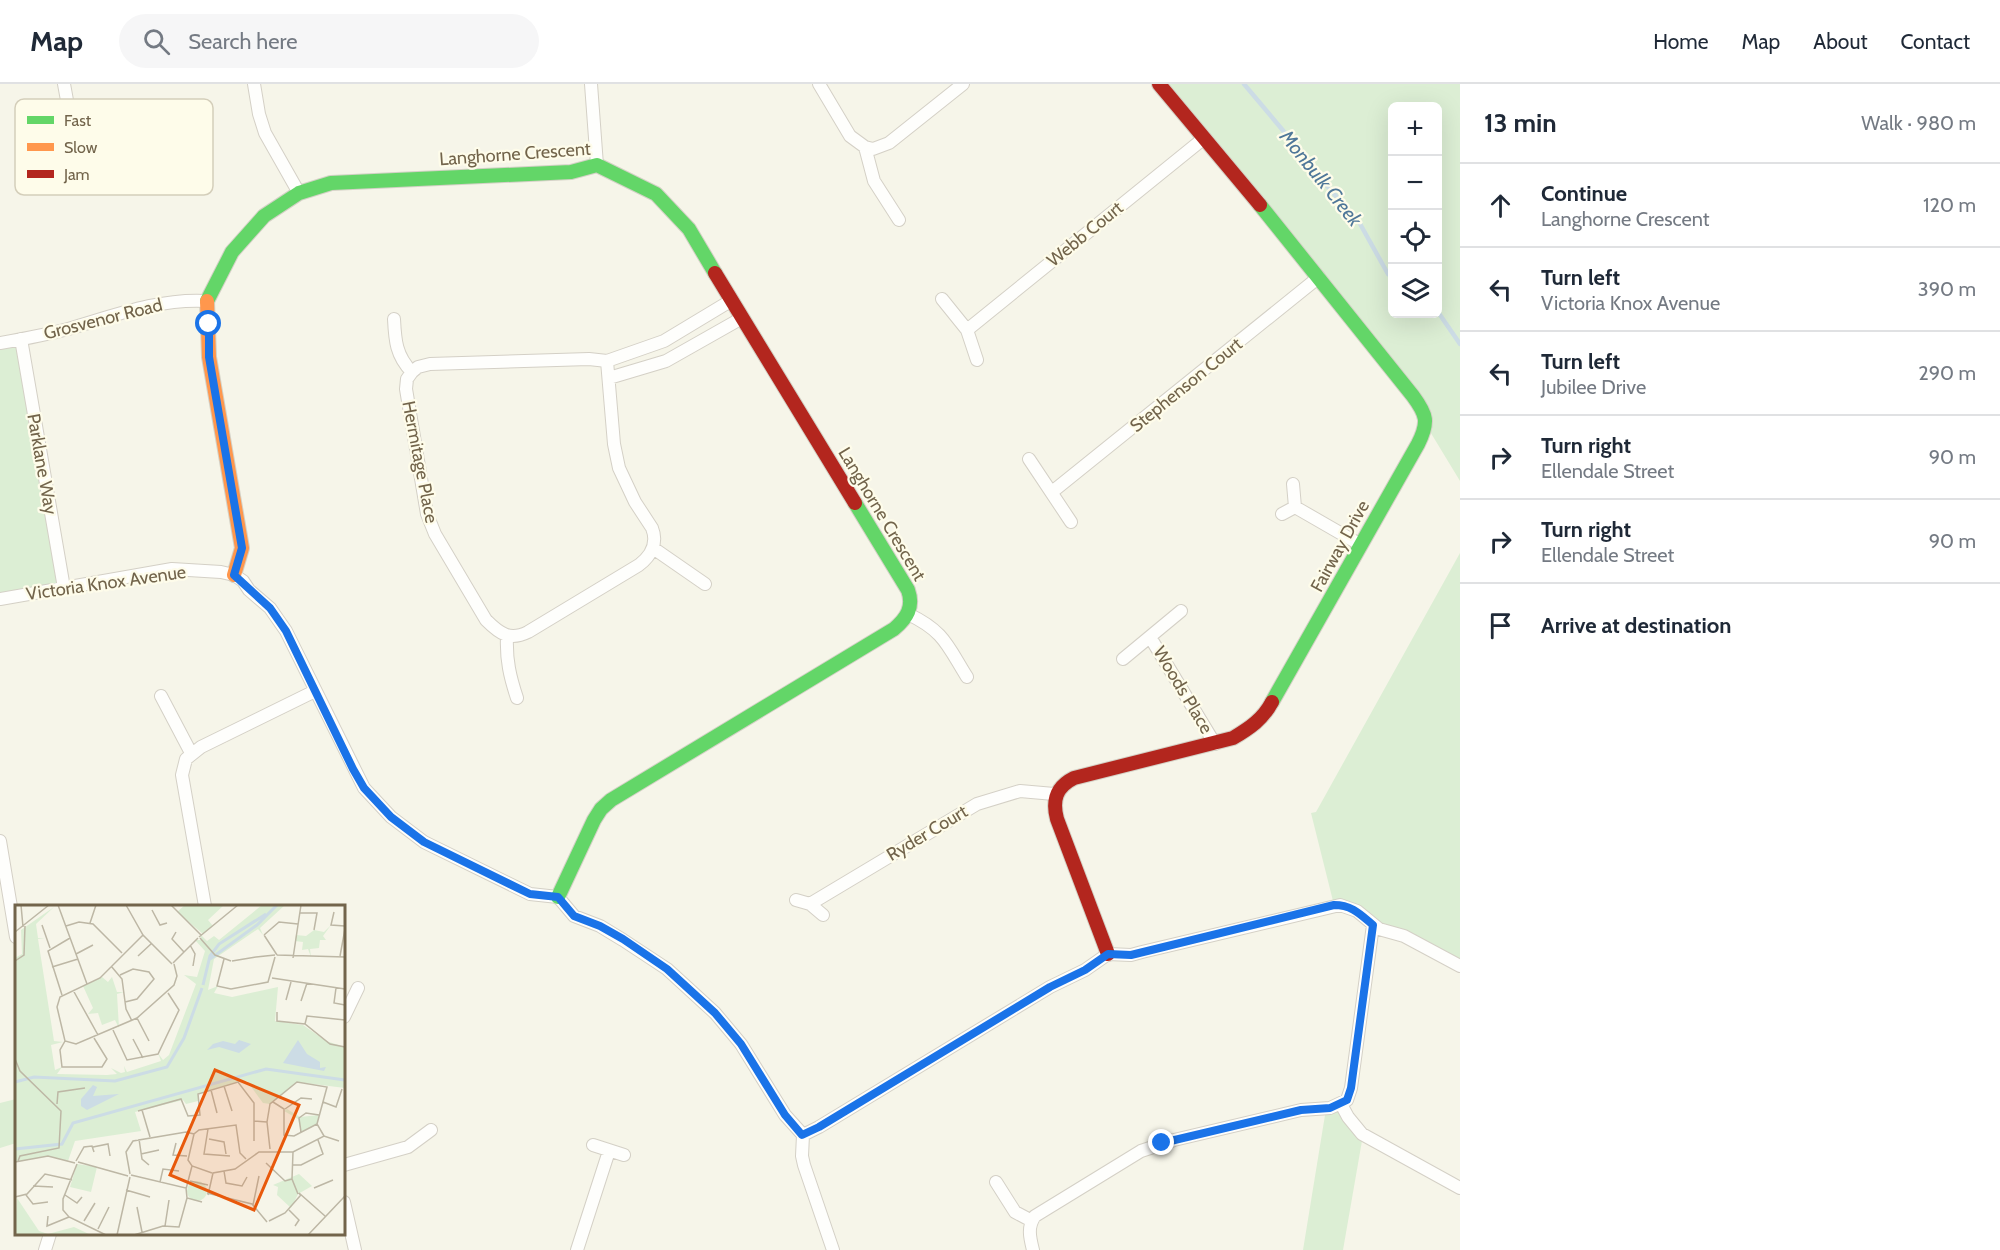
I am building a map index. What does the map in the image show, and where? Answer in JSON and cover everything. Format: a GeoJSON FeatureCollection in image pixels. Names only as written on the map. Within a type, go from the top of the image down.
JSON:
{"type":"FeatureCollection","features":[{"type":"Feature","properties":{"kind":"street"},"geometry":{"type":"LineString","coordinates":[[64,84],[67,99]]}},
{"type":"Feature","properties":{"kind":"street"},"geometry":{"type":"LineString","coordinates":[[254,84],[265,133],[299,193]]}},
{"type":"Feature","properties":{"kind":"street"},"geometry":{"type":"LineString","coordinates":[[591,84],[597,165]]}},
{"type":"Feature","properties":{"kind":"street"},"geometry":{"type":"LineString","coordinates":[[819,84],[850,136],[865,147],[880,148],[963,84]]}},
{"type":"Feature","properties":{"kind":"street","name":"Fairway Drive"},"geometry":{"type":"LineString","coordinates":[[1054,794],[1059,787],[1074,778],[1215,744],[1241,735],[1265,716],[1424,432],[1426,416],[1413,396],[1159,84]]}},
{"type":"Feature","properties":{"kind":"street","name":"Webb Court"},"geometry":{"type":"LineString","coordinates":[[967,330],[1203,139]]}},
{"type":"Feature","properties":{"kind":"street"},"geometry":{"type":"LineString","coordinates":[[865,147],[874,181],[899,220]]}},
{"type":"Feature","properties":{"kind":"street","name":"Langhorne Crescent"},"geometry":{"type":"LineString","coordinates":[[234,575],[242,548],[209,357],[207,301],[232,252],[250,230],[275,207],[299,193],[331,183],[571,172],[597,165],[645,188],[667,203],[689,230],[908,590],[911,600],[908,614]]}},
{"type":"Feature","properties":{"kind":"street","name":"Stephenson Court"},"geometry":{"type":"LineString","coordinates":[[1052,492],[1319,278]]}},
{"type":"Feature","properties":{"kind":"street"},"geometry":{"type":"LineString","coordinates":[[942,299],[967,330],[977,360]]}},
{"type":"Feature","properties":{"kind":"street"},"geometry":{"type":"LineString","coordinates":[[394,319],[396,347],[401,361],[411,372],[418,367],[430,364],[589,359],[607,361],[671,338],[732,300]]}},
{"type":"Feature","properties":{"kind":"street","name":"Grosvenor Road"},"geometry":{"type":"LineString","coordinates":[[0,343],[66,329],[139,308],[180,301],[207,301]]}},
{"type":"Feature","properties":{"kind":"street"},"geometry":{"type":"LineString","coordinates":[[609,378],[666,361],[742,318]]}},
{"type":"Feature","properties":{"kind":"street","name":"Parklane Way"},"geometry":{"type":"LineString","coordinates":[[21,339],[64,588]]}},
{"type":"Feature","properties":{"kind":"street"},"geometry":{"type":"LineString","coordinates":[[517,698],[508,672],[507,637],[516,637],[528,632],[639,565],[653,548],[652,528],[635,502],[618,462],[614,444],[607,361]]}},
{"type":"Feature","properties":{"kind":"street","name":"Hermitage Place"},"geometry":{"type":"LineString","coordinates":[[411,372],[407,379],[407,400],[430,525],[486,620],[507,637]]}},
{"type":"Feature","properties":{"kind":"street"},"geometry":{"type":"LineString","coordinates":[[1029,459],[1071,522]]}},
{"type":"Feature","properties":{"kind":"street"},"geometry":{"type":"LineString","coordinates":[[1293,484],[1295,507]]}},
{"type":"Feature","properties":{"kind":"street"},"geometry":{"type":"LineString","coordinates":[[1295,507],[1360,545]]}},
{"type":"Feature","properties":{"kind":"street"},"geometry":{"type":"LineString","coordinates":[[1282,514],[1295,507]]}},
{"type":"Feature","properties":{"kind":"street"},"geometry":{"type":"LineString","coordinates":[[653,548],[705,584]]}},
{"type":"Feature","properties":{"kind":"street","name":"Victoria Knox Avenue"},"geometry":{"type":"LineString","coordinates":[[0,599],[172,570],[186,569],[234,575]]}},
{"type":"Feature","properties":{"kind":"street"},"geometry":{"type":"LineString","coordinates":[[234,575],[243,581],[278,619],[364,788],[391,817],[424,842],[530,894],[558,897],[574,916],[600,926],[623,939],[667,969],[715,1013],[741,1044],[785,1115],[802,1135],[804,1165],[833,1250]]}},
{"type":"Feature","properties":{"kind":"street","name":"Woods Place"},"geometry":{"type":"LineString","coordinates":[[1123,659],[1181,611]]}},
{"type":"Feature","properties":{"kind":"street"},"geometry":{"type":"LineString","coordinates":[[558,897],[594,820],[611,800],[894,629],[908,614],[930,625],[940,634],[968,676]]}},
{"type":"Feature","properties":{"kind":"street","name":"Woods Place"},"geometry":{"type":"LineString","coordinates":[[1150,637],[1215,744]]}},
{"type":"Feature","properties":{"kind":"street"},"geometry":{"type":"LineString","coordinates":[[205,905],[182,775],[183,765],[191,753],[315,691]]}},
{"type":"Feature","properties":{"kind":"street"},"geometry":{"type":"LineString","coordinates":[[160,696],[191,753]]}},
{"type":"Feature","properties":{"kind":"street","name":"Ryder Court"},"geometry":{"type":"LineString","coordinates":[[810,904],[977,804],[1020,790],[1054,794]]}},
{"type":"Feature","properties":{"kind":"street"},"geometry":{"type":"LineString","coordinates":[[1054,794],[1054,810],[1057,819],[1108,954]]}},
{"type":"Feature","properties":{"kind":"street"},"geometry":{"type":"LineString","coordinates":[[0,841],[15,931]]}},
{"type":"Feature","properties":{"kind":"street"},"geometry":{"type":"LineString","coordinates":[[796,900],[810,904],[823,915]]}},
{"type":"Feature","properties":{"kind":"street"},"geometry":{"type":"LineString","coordinates":[[802,1135],[819,1127],[1050,987],[1085,970],[1108,954],[1131,955],[1334,905],[1346,906],[1357,911],[1384,932],[1404,936],[1460,966]]}},
{"type":"Feature","properties":{"kind":"street"},"geometry":{"type":"LineString","coordinates":[[1033,1250],[1030,1233],[1032,1221],[1040,1212],[1135,1154],[1152,1147],[1301,1110],[1330,1108],[1347,1100],[1351,1088],[1373,925]]}},
{"type":"Feature","properties":{"kind":"street"},"geometry":{"type":"LineString","coordinates":[[347,1000],[358,988]]}},
{"type":"Feature","properties":{"kind":"street"},"geometry":{"type":"LineString","coordinates":[[1341,1104],[1348,1118],[1362,1134],[1460,1188]]}},
{"type":"Feature","properties":{"kind":"street"},"geometry":{"type":"LineString","coordinates":[[345,1165],[408,1147],[431,1130]]}},
{"type":"Feature","properties":{"kind":"street"},"geometry":{"type":"LineString","coordinates":[[593,1145],[624,1155]]}},
{"type":"Feature","properties":{"kind":"street"},"geometry":{"type":"LineString","coordinates":[[578,1250],[609,1151]]}},
{"type":"Feature","properties":{"kind":"street"},"geometry":{"type":"LineString","coordinates":[[996,1182],[1015,1212],[1032,1221]]}},
{"type":"Feature","properties":{"kind":"street"},"geometry":{"type":"LineString","coordinates":[[345,1206],[355,1250]]}},
{"type":"Feature","properties":{"kind":"street"},"geometry":{"type":"LineString","coordinates":[[45,1250],[49,1235]]}},
{"type":"Feature","properties":{"kind":"green space"},"geometry":{"type":"Polygon","coordinates":[[[1159,84],[1460,84],[1460,481],[1426,425],[1159,84]]]}},
{"type":"Feature","properties":{"kind":"green space"},"geometry":{"type":"Polygon","coordinates":[[[21,339],[64,588],[0,599],[0,343],[21,339]]]}},
{"type":"Feature","properties":{"kind":"green space"},"geometry":{"type":"Polygon","coordinates":[[[1460,553],[1460,966],[1334,905],[1311,813],[1316,812],[1460,553]]]}},
{"type":"Feature","properties":{"kind":"green space"},"geometry":{"type":"Polygon","coordinates":[[[15,1099],[15,1143],[0,1148],[0,1103],[15,1099]]]}},
{"type":"Feature","properties":{"kind":"green space"},"geometry":{"type":"Polygon","coordinates":[[[1336,1107],[1363,1135],[1343,1250],[1303,1250],[1326,1109],[1336,1107]]]}},
{"type":"Feature","properties":{"kind":"waterway","name":"Monbulk Creek"},"geometry":{"type":"LineString","coordinates":[[1244,84],[1359,222],[1388,274]]}},
{"type":"Feature","properties":{"kind":"waterway","name":"Monbulk Creek"},"geometry":{"type":"LineString","coordinates":[[1442,318],[1460,344]]}},
{"type":"Feature","properties":{"kind":"traffic: fast"},"geometry":{"type":"LineString","coordinates":[[207,301],[232,252],[264,216],[299,193],[331,183],[571,172],[597,165],[656,194],[689,229],[715,273]]}},
{"type":"Feature","properties":{"kind":"traffic: fast"},"geometry":{"type":"LineString","coordinates":[[1260,205],[1413,396],[1425,419],[1424,430],[1418,444],[1272,702]]}},
{"type":"Feature","properties":{"kind":"traffic: fast"},"geometry":{"type":"LineString","coordinates":[[558,897],[594,820],[611,800],[894,629],[903,621],[910,607],[908,590],[855,503]]}},
{"type":"Feature","properties":{"kind":"traffic: slow"},"geometry":{"type":"LineString","coordinates":[[207,301],[209,357],[242,548],[234,575]]}},
{"type":"Feature","properties":{"kind":"traffic: jam"},"geometry":{"type":"LineString","coordinates":[[1159,84],[1260,205]]}},
{"type":"Feature","properties":{"kind":"traffic: jam"},"geometry":{"type":"LineString","coordinates":[[715,273],[855,503]]}},
{"type":"Feature","properties":{"kind":"traffic: jam"},"geometry":{"type":"LineString","coordinates":[[1108,954],[1057,819],[1055,800],[1059,790],[1074,778],[1233,738],[1256,723],[1272,702]]}},
{"type":"Feature","properties":{"kind":"route"},"geometry":{"type":"LineString","coordinates":[[209,324],[209,357],[242,548],[234,575],[270,608],[286,631],[364,788],[391,817],[424,842],[530,894],[558,897],[574,916],[600,926],[623,939],[667,969],[729,1028],[762,1075],[785,1115],[802,1135],[819,1127],[1050,987],[1085,970],[1108,954],[1131,955],[1334,905],[1346,906],[1362,914],[1373,925],[1351,1088],[1347,1100],[1336,1107],[1301,1110],[1162,1143]]}}]}
